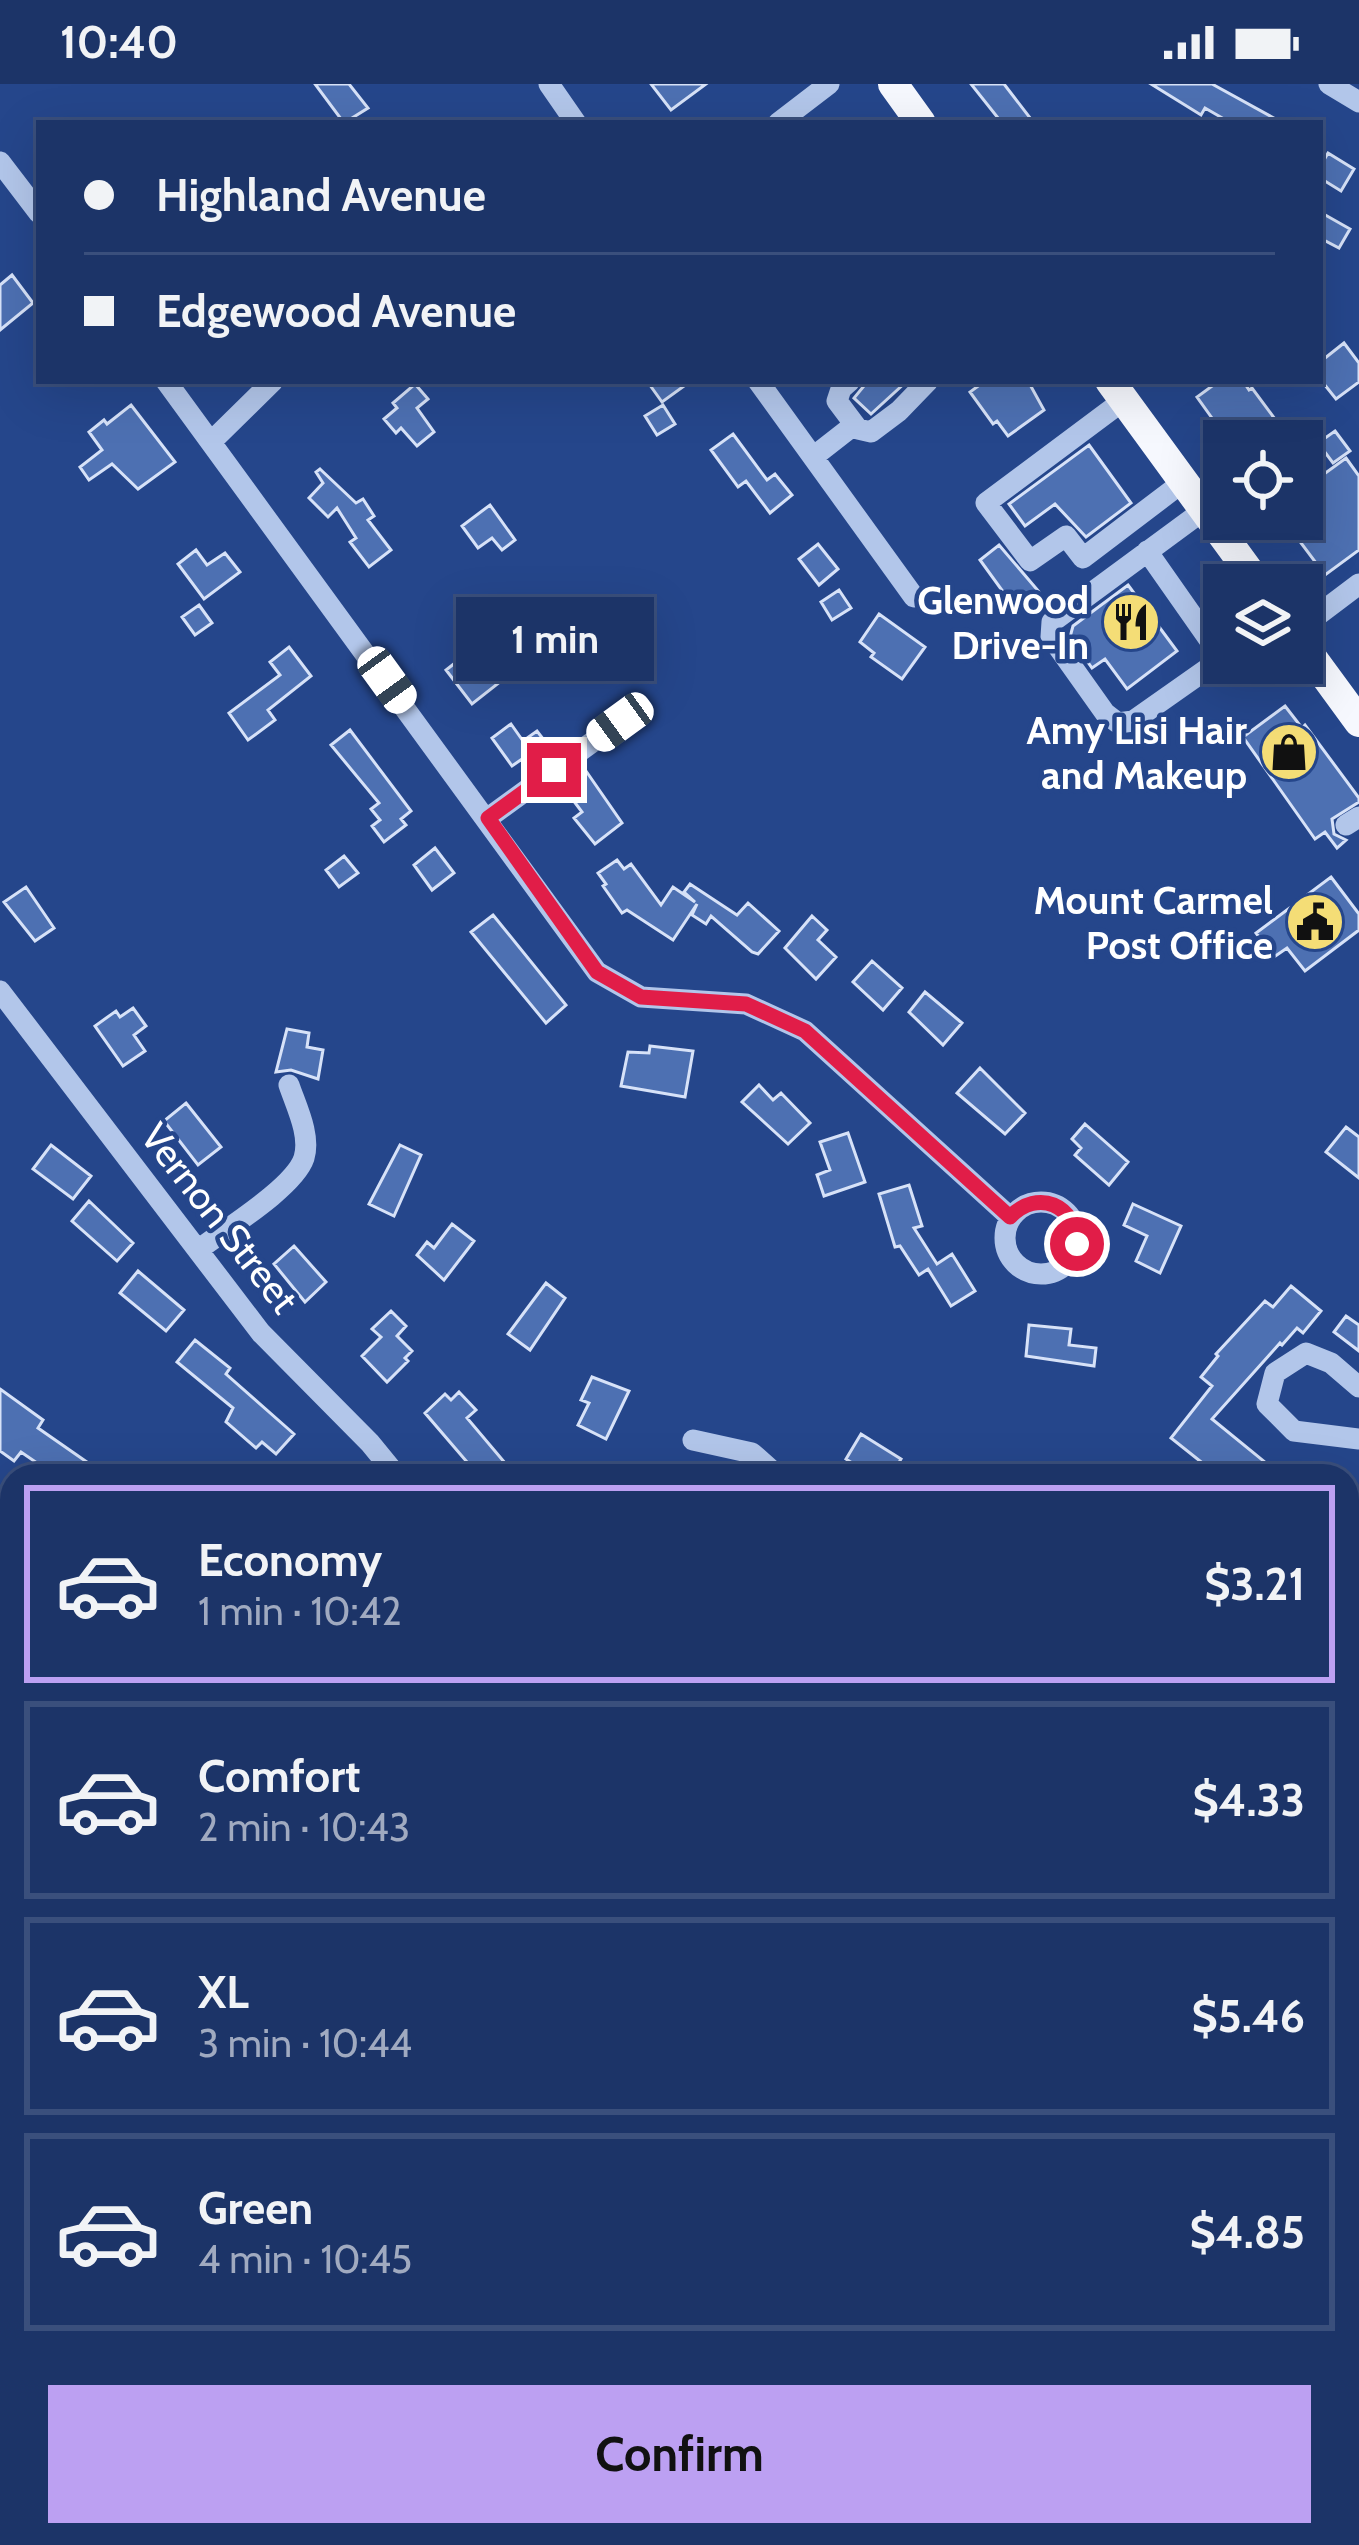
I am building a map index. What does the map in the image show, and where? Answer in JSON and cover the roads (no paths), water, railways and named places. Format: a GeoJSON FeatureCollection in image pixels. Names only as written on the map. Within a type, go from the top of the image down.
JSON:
{"type":"FeatureCollection","features":[{"type":"Feature","properties":{"kind":"main road"},"geometry":{"type":"LineString","coordinates":[[893,84],[919,120]]}},
{"type":"Feature","properties":{"kind":"main road"},"geometry":{"type":"LineString","coordinates":[[1117,390],[1203,509]]}},
{"type":"Feature","properties":{"kind":"main road"},"geometry":{"type":"LineString","coordinates":[[1323,673],[1359,722]]}},
{"type":"Feature","properties":{"kind":"street"},"geometry":{"type":"LineString","coordinates":[[549,84],[574,120]]}},
{"type":"Feature","properties":{"kind":"street"},"geometry":{"type":"LineString","coordinates":[[782,120],[829,84]]}},
{"type":"Feature","properties":{"kind":"street"},"geometry":{"type":"LineString","coordinates":[[1329,84],[1359,102]]}},
{"type":"Feature","properties":{"kind":"street"},"geometry":{"type":"LineString","coordinates":[[0,161],[36,209]]}},
{"type":"Feature","properties":{"kind":"street"},"geometry":{"type":"LineString","coordinates":[[168,384],[597,972],[641,997],[746,1004],[805,1031],[1010,1217]]}},
{"type":"Feature","properties":{"kind":"street"},"geometry":{"type":"LineString","coordinates":[[212,441],[270,384]]}},
{"type":"Feature","properties":{"kind":"street"},"geometry":{"type":"LineString","coordinates":[[760,384],[914,597]]}},
{"type":"Feature","properties":{"kind":"street"},"geometry":{"type":"LineString","coordinates":[[847,384],[837,401],[854,425],[871,432],[926,384]]}},
{"type":"Feature","properties":{"kind":"street"},"geometry":{"type":"LineString","coordinates":[[1117,390],[986,503],[1030,561],[1066,536],[1083,558],[1184,482]]}},
{"type":"Feature","properties":{"kind":"street"},"geometry":{"type":"LineString","coordinates":[[813,457],[854,425]]}},
{"type":"Feature","properties":{"kind":"street"},"geometry":{"type":"LineString","coordinates":[[1203,511],[1052,622],[1052,637],[1105,713],[1118,723],[1133,721],[1203,672]]}},
{"type":"Feature","properties":{"kind":"street"},"geometry":{"type":"LineString","coordinates":[[1147,551],[1203,630]]}},
{"type":"Feature","properties":{"kind":"street"},"geometry":{"type":"LineString","coordinates":[[1323,611],[1359,584]]}},
{"type":"Feature","properties":{"kind":"street"},"geometry":{"type":"LineString","coordinates":[[488,818],[620,722]]}},
{"type":"Feature","properties":{"kind":"street","name":"Vernon Street"},"geometry":{"type":"LineString","coordinates":[[0,991],[260,1333],[387,1464]]}},
{"type":"Feature","properties":{"kind":"street"},"geometry":{"type":"LineString","coordinates":[[198,1250],[292,1178],[304,1156],[303,1129],[289,1084]]}},
{"type":"Feature","properties":{"kind":"street"},"geometry":{"type":"LineString","coordinates":[[1359,1387],[1331,1363],[1306,1353],[1275,1373],[1267,1404],[1294,1431],[1359,1439]]}},
{"type":"Feature","properties":{"kind":"street"},"geometry":{"type":"LineString","coordinates":[[693,1440],[752,1453],[764,1464]]}},
{"type":"Feature","properties":{"kind":"place","name":"Glenwood Drive-In"},"geometry":{"type":"Point","coordinates":[1131,622]}},
{"type":"Feature","properties":{"kind":"place","name":"Amy Lisi Hair and Makeup"},"geometry":{"type":"Point","coordinates":[1289,752]}},
{"type":"Feature","properties":{"kind":"place","name":"Mount Carmel Post Office"},"geometry":{"type":"Point","coordinates":[1315,922]}}]}
